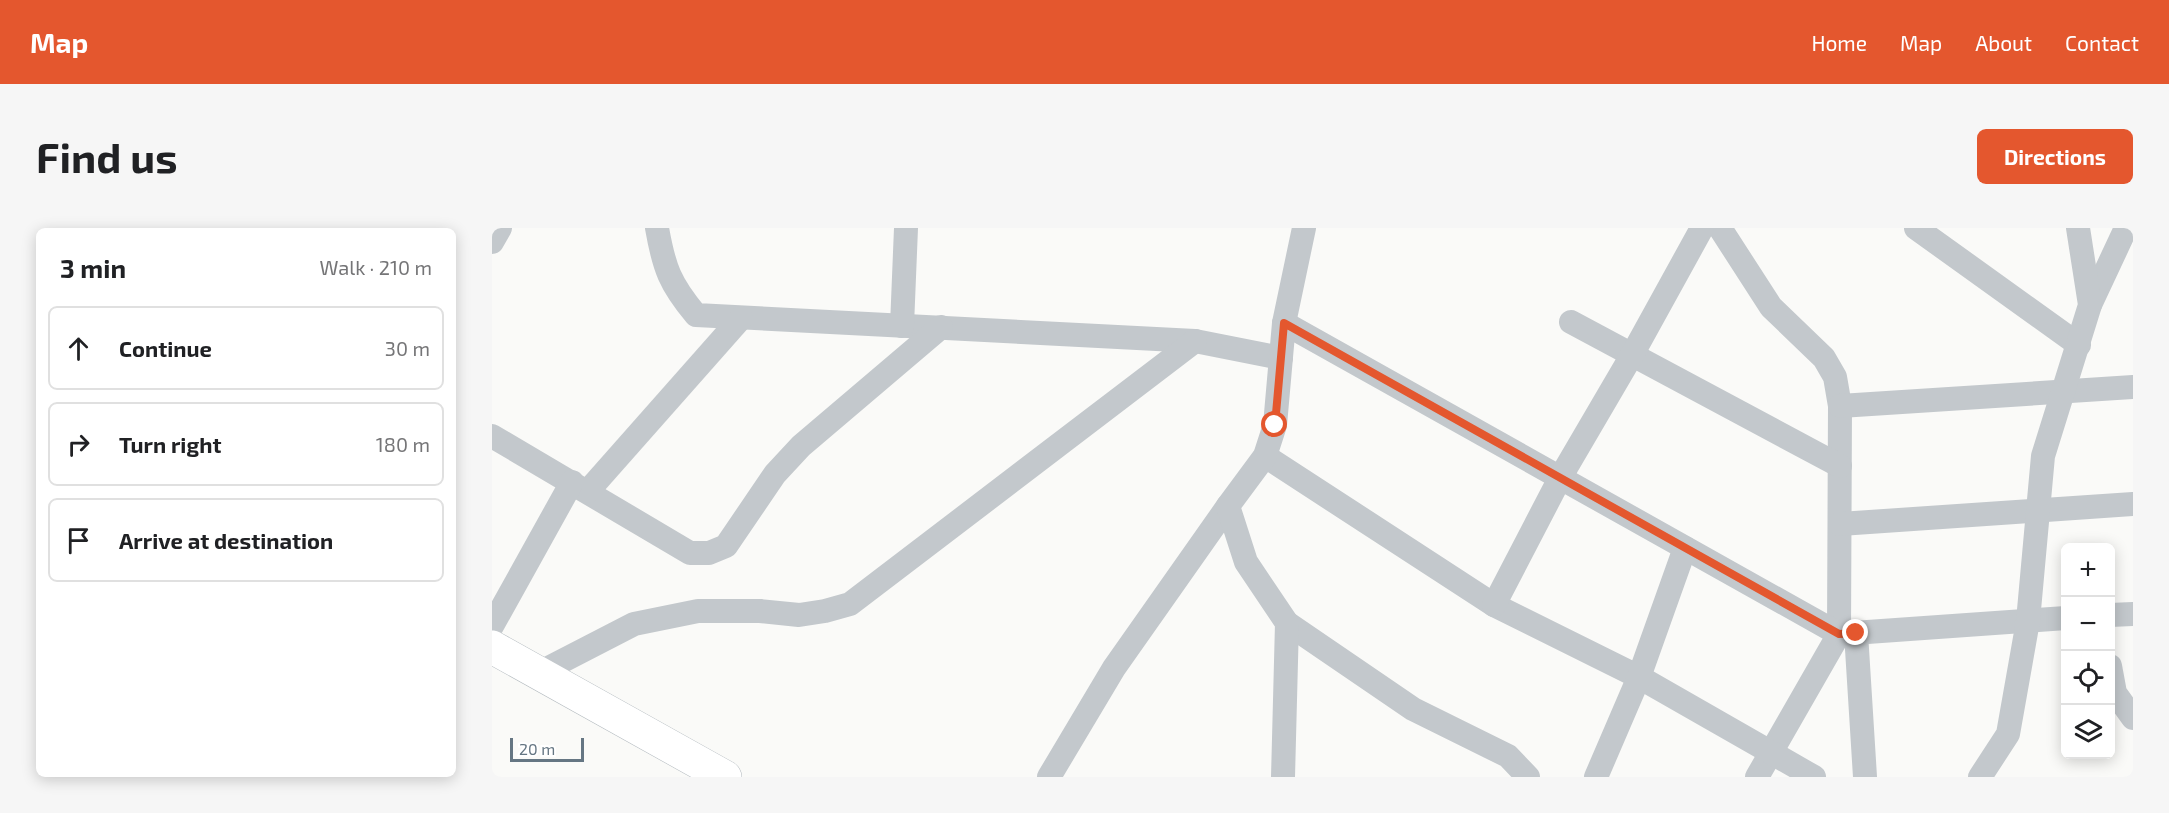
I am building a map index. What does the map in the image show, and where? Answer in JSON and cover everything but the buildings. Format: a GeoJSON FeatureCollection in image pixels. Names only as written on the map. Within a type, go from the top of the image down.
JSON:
{"type":"FeatureCollection","features":[{"type":"Feature","properties":{"kind":"street"},"geometry":{"type":"LineString","coordinates":[[492,242],[500,228]]}},
{"type":"Feature","properties":{"kind":"street"},"geometry":{"type":"LineString","coordinates":[[657,228],[664,265],[679,294],[696,315],[1195,341],[1281,357]]}},
{"type":"Feature","properties":{"kind":"street"},"geometry":{"type":"LineString","coordinates":[[902,326],[906,228]]}},
{"type":"Feature","properties":{"kind":"street"},"geometry":{"type":"LineString","coordinates":[[1049,777],[1114,668],[1265,456],[1275,425],[1284,323],[1304,228]]}},
{"type":"Feature","properties":{"kind":"street"},"geometry":{"type":"LineString","coordinates":[[1494,605],[1560,478],[1632,356],[1702,228]]}},
{"type":"Feature","properties":{"kind":"street"},"geometry":{"type":"LineString","coordinates":[[1719,228],[1771,307],[1824,358],[1835,377],[1840,406],[1840,524],[1847,634],[1864,777]]}},
{"type":"Feature","properties":{"kind":"street"},"geometry":{"type":"LineString","coordinates":[[1916,228],[2079,345]]}},
{"type":"Feature","properties":{"kind":"street"},"geometry":{"type":"LineString","coordinates":[[2078,228],[2090,305]]}},
{"type":"Feature","properties":{"kind":"street"},"geometry":{"type":"LineString","coordinates":[[1980,777],[2008,734],[2028,621],[2043,456],[2090,305],[2126,228]]}},
{"type":"Feature","properties":{"kind":"street"},"geometry":{"type":"LineString","coordinates":[[492,626],[580,486],[741,318]]}},
{"type":"Feature","properties":{"kind":"street"},"geometry":{"type":"LineString","coordinates":[[1571,322],[1840,466]]}},
{"type":"Feature","properties":{"kind":"street"},"geometry":{"type":"LineString","coordinates":[[1284,323],[1685,549],[1847,634],[2061,618]]}},
{"type":"Feature","properties":{"kind":"street"},"geometry":{"type":"LineString","coordinates":[[492,436],[690,553],[709,553],[726,546],[775,474],[801,446],[941,327]]}},
{"type":"Feature","properties":{"kind":"street"},"geometry":{"type":"LineString","coordinates":[[539,673],[634,624],[698,611],[760,611],[799,615],[825,611],[850,603],[1195,341]]}},
{"type":"Feature","properties":{"kind":"street"},"geometry":{"type":"LineString","coordinates":[[1840,406],[2133,387]]}},
{"type":"Feature","properties":{"kind":"street"},"geometry":{"type":"LineString","coordinates":[[1265,456],[1494,605],[1639,677],[1814,777]]}},
{"type":"Feature","properties":{"kind":"street"},"geometry":{"type":"LineString","coordinates":[[1840,524],[2133,504]]}},
{"type":"Feature","properties":{"kind":"street"},"geometry":{"type":"LineString","coordinates":[[1228,506],[1246,562],[1287,623],[1413,710],[1508,756],[1528,777]]}},
{"type":"Feature","properties":{"kind":"street"},"geometry":{"type":"LineString","coordinates":[[1596,777],[1639,677],[1685,549]]}},
{"type":"Feature","properties":{"kind":"street"},"geometry":{"type":"LineString","coordinates":[[2115,615],[2133,614]]}},
{"type":"Feature","properties":{"kind":"street"},"geometry":{"type":"LineString","coordinates":[[1283,777],[1287,623]]}},
{"type":"Feature","properties":{"kind":"street"},"geometry":{"type":"LineString","coordinates":[[1757,777],[1847,634]]}},
{"type":"Feature","properties":{"kind":"street"},"geometry":{"type":"LineString","coordinates":[[492,647],[725,777]]}},
{"type":"Feature","properties":{"kind":"street"},"geometry":{"type":"LineString","coordinates":[[2115,693],[2133,718]]}},
{"type":"Feature","properties":{"kind":"route"},"geometry":{"type":"LineString","coordinates":[[1275,425],[1284,323],[1839,634],[1856,633]]}}]}
